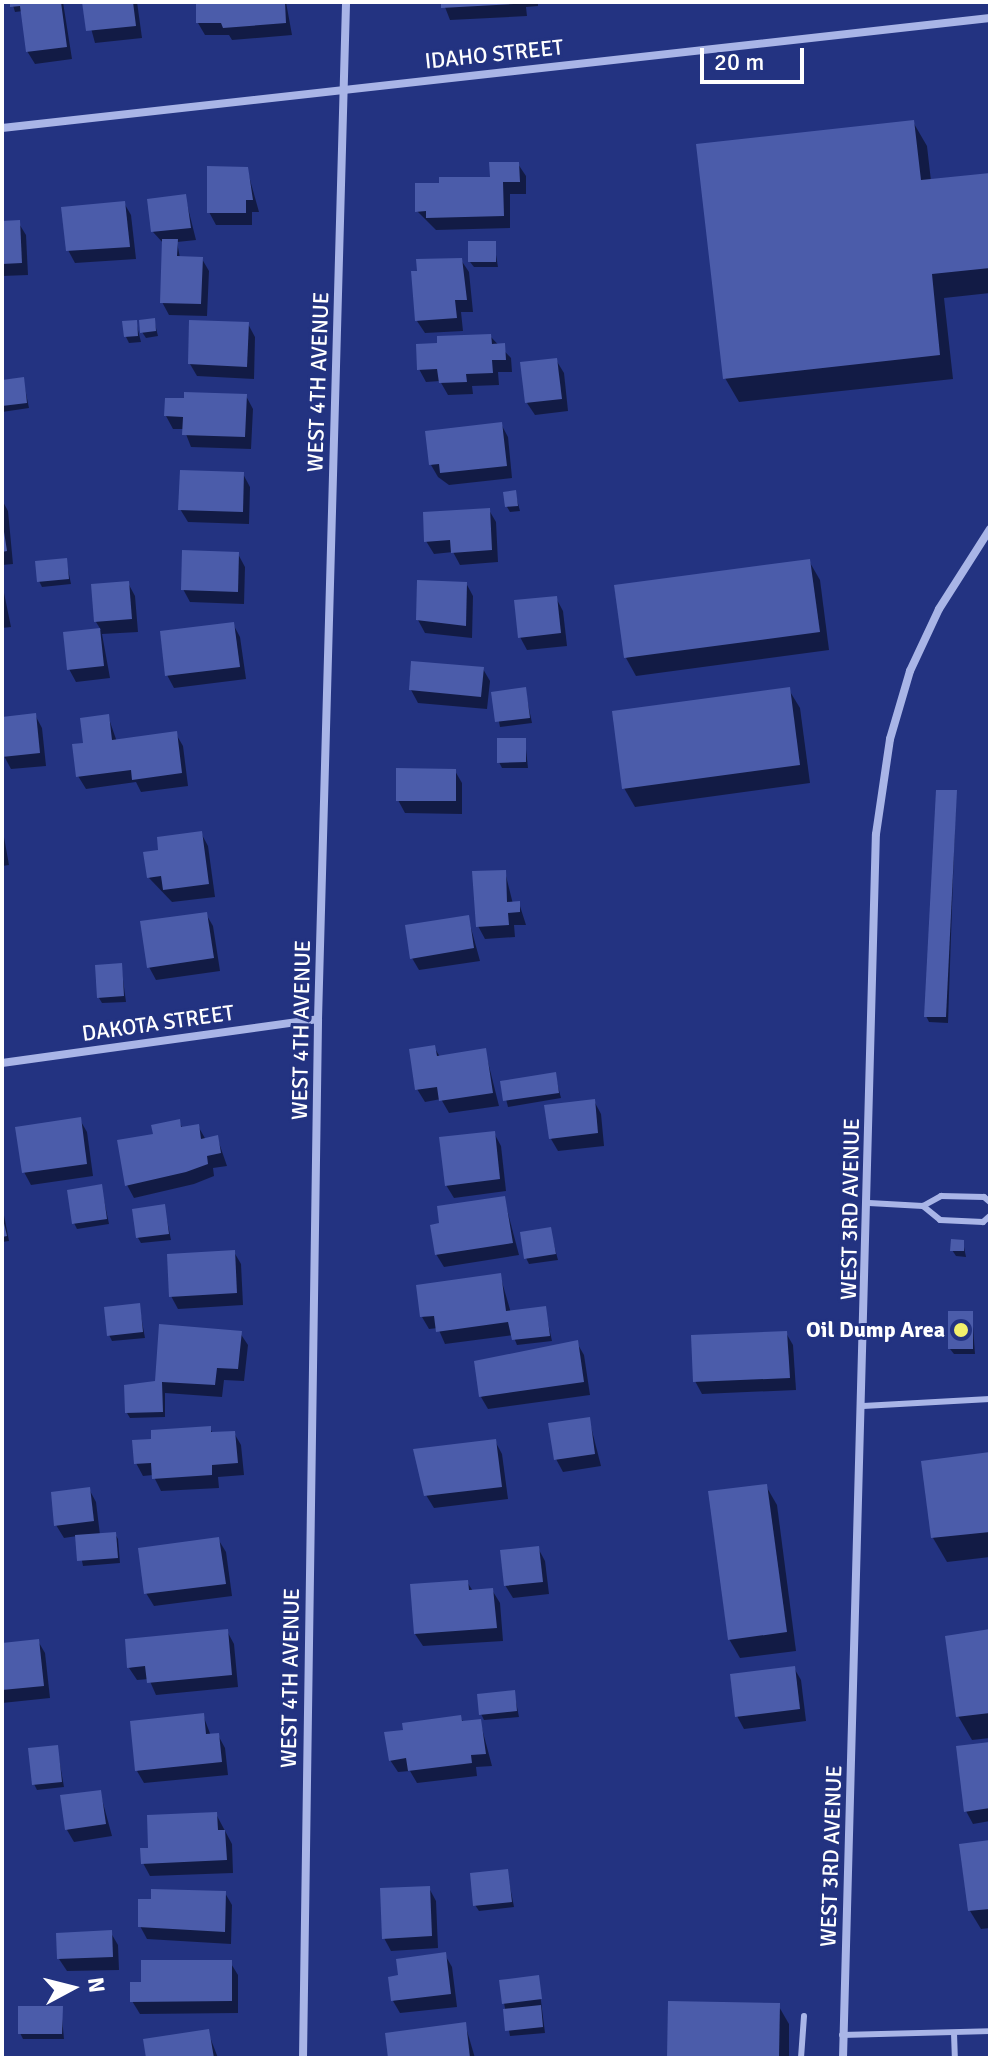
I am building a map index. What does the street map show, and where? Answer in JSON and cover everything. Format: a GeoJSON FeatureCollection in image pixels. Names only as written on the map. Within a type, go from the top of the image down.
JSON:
{"type":"FeatureCollection","features":[{"type":"Feature","properties":{"kind":"street","name":"WEST 4TH AVENUE"},"geometry":{"type":"LineString","coordinates":[[303,2058],[318,1019],[346,2]]}},
{"type":"Feature","properties":{"kind":"street","name":"IDAHO STREET"},"geometry":{"type":"LineString","coordinates":[[2,128],[990,18]]}},
{"type":"Feature","properties":{"kind":"street","name":"WEST 3RD AVENUE"},"geometry":{"type":"LineString","coordinates":[[843,2058],[869,1203],[876,834],[890,739],[910,671],[939,609],[990,529]]}},
{"type":"Feature","properties":{"kind":"street","name":"DAKOTA STREET"},"geometry":{"type":"LineString","coordinates":[[2,1063],[318,1019]]}},
{"type":"Feature","properties":{"kind":"lane"},"geometry":{"type":"LineString","coordinates":[[869,1203],[923,1206],[941,1196],[984,1197],[990,1202]]}},
{"type":"Feature","properties":{"kind":"lane"},"geometry":{"type":"LineString","coordinates":[[923,1206],[940,1220],[983,1222],[990,1216]]}},
{"type":"Feature","properties":{"kind":"lane"},"geometry":{"type":"LineString","coordinates":[[863,1406],[990,1399]]}},
{"type":"Feature","properties":{"kind":"lane"},"geometry":{"type":"LineString","coordinates":[[801,2058],[804,2016]]}},
{"type":"Feature","properties":{"kind":"lane"},"geometry":{"type":"LineString","coordinates":[[842,2035],[990,2031]]}},
{"type":"Feature","properties":{"kind":"lane"},"geometry":{"type":"LineString","coordinates":[[954,2033],[955,2058]]}},
{"type":"Feature","properties":{"kind":"building"},"geometry":{"type":"Polygon","coordinates":[[[10,2],[61,2],[67,47],[26,52],[20,6],[10,7],[10,2]]]}},
{"type":"Feature","properties":{"kind":"building"},"geometry":{"type":"Polygon","coordinates":[[[82,2],[133,2],[136,26],[86,31],[82,2]]]}},
{"type":"Feature","properties":{"kind":"building"},"geometry":{"type":"Polygon","coordinates":[[[196,2],[285,2],[286,23],[223,28],[221,23],[196,23],[196,2]]]}},
{"type":"Feature","properties":{"kind":"building"},"geometry":{"type":"Polygon","coordinates":[[[441,2],[514,2],[514,4],[441,8],[441,2]]]}},
{"type":"Feature","properties":{"kind":"building"},"geometry":{"type":"Polygon","coordinates":[[[914,120],[921,180],[990,173],[990,268],[932,274],[940,355],[723,379],[696,144],[914,120]]]}},
{"type":"Feature","properties":{"kind":"building"},"geometry":{"type":"Polygon","coordinates":[[[489,162],[519,162],[520,182],[503,182],[504,216],[426,218],[426,211],[415,212],[415,183],[439,183],[439,177],[490,177],[489,162]]]}},
{"type":"Feature","properties":{"kind":"building"},"geometry":{"type":"Polygon","coordinates":[[[207,166],[248,167],[253,200],[246,200],[246,213],[207,213],[207,166]]]}},
{"type":"Feature","properties":{"kind":"building"},"geometry":{"type":"Polygon","coordinates":[[[186,194],[191,228],[151,232],[147,199],[186,194]]]}},
{"type":"Feature","properties":{"kind":"building"},"geometry":{"type":"Polygon","coordinates":[[[125,201],[130,247],[66,251],[61,207],[125,201]]]}},
{"type":"Feature","properties":{"kind":"building"},"geometry":{"type":"Polygon","coordinates":[[[20,220],[22,263],[2,264],[2,221],[20,220]]]}},
{"type":"Feature","properties":{"kind":"building"},"geometry":{"type":"Polygon","coordinates":[[[162,239],[178,239],[177,256],[203,257],[201,304],[160,303],[162,239]]]}},
{"type":"Feature","properties":{"kind":"building"},"geometry":{"type":"Polygon","coordinates":[[[468,241],[496,241],[496,262],[468,262],[468,241]]]}},
{"type":"Feature","properties":{"kind":"building"},"geometry":{"type":"Polygon","coordinates":[[[462,258],[467,300],[455,300],[457,318],[415,321],[411,271],[417,271],[416,259],[462,258]]]}},
{"type":"Feature","properties":{"kind":"building"},"geometry":{"type":"Polygon","coordinates":[[[155,318],[156,331],[140,333],[139,320],[155,318]]]}},
{"type":"Feature","properties":{"kind":"building"},"geometry":{"type":"Polygon","coordinates":[[[137,320],[138,336],[124,337],[122,321],[137,320]]]}},
{"type":"Feature","properties":{"kind":"building"},"geometry":{"type":"Polygon","coordinates":[[[189,320],[249,322],[247,367],[188,364],[189,320]]]}},
{"type":"Feature","properties":{"kind":"building"},"geometry":{"type":"Polygon","coordinates":[[[491,334],[492,344],[505,343],[506,360],[492,360],[493,373],[466,374],[467,382],[439,383],[437,369],[417,370],[416,344],[437,343],[437,336],[491,334]]]}},
{"type":"Feature","properties":{"kind":"building"},"geometry":{"type":"Polygon","coordinates":[[[557,358],[562,399],[525,403],[520,362],[557,358]]]}},
{"type":"Feature","properties":{"kind":"building"},"geometry":{"type":"Polygon","coordinates":[[[24,377],[27,403],[2,406],[2,380],[24,377]]]}},
{"type":"Feature","properties":{"kind":"building"},"geometry":{"type":"Polygon","coordinates":[[[184,392],[247,394],[245,437],[182,435],[183,417],[164,416],[165,398],[184,398],[184,392]]]}},
{"type":"Feature","properties":{"kind":"building"},"geometry":{"type":"Polygon","coordinates":[[[502,422],[507,466],[440,473],[439,464],[429,465],[425,431],[502,422]]]}},
{"type":"Feature","properties":{"kind":"building"},"geometry":{"type":"Polygon","coordinates":[[[180,470],[244,472],[243,512],[178,510],[180,470]]]}},
{"type":"Feature","properties":{"kind":"building"},"geometry":{"type":"Polygon","coordinates":[[[516,490],[518,506],[505,507],[503,492],[516,490]]]}},
{"type":"Feature","properties":{"kind":"building"},"geometry":{"type":"Polygon","coordinates":[[[490,508],[492,550],[451,553],[450,540],[424,542],[423,512],[490,508]]]}},
{"type":"Feature","properties":{"kind":"building"},"geometry":{"type":"Polygon","coordinates":[[[2,519],[7,551],[2,552],[2,519]]]}},
{"type":"Feature","properties":{"kind":"building"},"geometry":{"type":"Polygon","coordinates":[[[182,550],[239,552],[238,592],[181,590],[182,550]]]}},
{"type":"Feature","properties":{"kind":"building"},"geometry":{"type":"Polygon","coordinates":[[[67,558],[69,579],[37,582],[35,561],[67,558]]]}},
{"type":"Feature","properties":{"kind":"building"},"geometry":{"type":"Polygon","coordinates":[[[810,559],[820,632],[624,658],[614,585],[810,559]]]}},
{"type":"Feature","properties":{"kind":"building"},"geometry":{"type":"Polygon","coordinates":[[[417,580],[467,582],[466,626],[416,620],[417,580]]]}},
{"type":"Feature","properties":{"kind":"building"},"geometry":{"type":"Polygon","coordinates":[[[129,581],[132,619],[94,622],[91,584],[129,581]]]}},
{"type":"Feature","properties":{"kind":"building"},"geometry":{"type":"Polygon","coordinates":[[[557,596],[561,633],[518,638],[514,600],[557,596]]]}},
{"type":"Feature","properties":{"kind":"building"},"geometry":{"type":"Polygon","coordinates":[[[234,622],[240,667],[165,676],[160,631],[234,622]]]}},
{"type":"Feature","properties":{"kind":"building"},"geometry":{"type":"Polygon","coordinates":[[[100,628],[104,666],[67,670],[63,632],[100,628]]]}},
{"type":"Feature","properties":{"kind":"building"},"geometry":{"type":"Polygon","coordinates":[[[411,661],[484,667],[481,697],[409,690],[411,661]]]}},
{"type":"Feature","properties":{"kind":"building"},"geometry":{"type":"Polygon","coordinates":[[[526,687],[530,718],[495,722],[491,692],[526,687]]]}},
{"type":"Feature","properties":{"kind":"building"},"geometry":{"type":"Polygon","coordinates":[[[790,687],[800,765],[622,789],[612,711],[790,687]]]}},
{"type":"Feature","properties":{"kind":"building"},"geometry":{"type":"Polygon","coordinates":[[[36,713],[40,753],[2,757],[2,717],[36,713]]]}},
{"type":"Feature","properties":{"kind":"building"},"geometry":{"type":"Polygon","coordinates":[[[109,714],[112,740],[177,731],[182,773],[132,780],[131,770],[76,777],[72,744],[83,743],[80,718],[109,714]]]}},
{"type":"Feature","properties":{"kind":"building"},"geometry":{"type":"Polygon","coordinates":[[[497,738],[526,738],[526,762],[497,763],[497,738]]]}},
{"type":"Feature","properties":{"kind":"building"},"geometry":{"type":"Polygon","coordinates":[[[396,768],[456,769],[456,801],[396,801],[396,768]]]}},
{"type":"Feature","properties":{"kind":"building"},"geometry":{"type":"Polygon","coordinates":[[[936,790],[957,790],[946,1017],[924,1017],[936,790]]]}},
{"type":"Feature","properties":{"kind":"building"},"geometry":{"type":"Polygon","coordinates":[[[202,831],[209,884],[163,890],[161,876],[147,878],[143,852],[158,850],[157,837],[202,831]]]}},
{"type":"Feature","properties":{"kind":"building"},"geometry":{"type":"Polygon","coordinates":[[[506,870],[507,902],[520,901],[520,912],[508,913],[509,925],[476,927],[472,871],[506,870]]]}},
{"type":"Feature","properties":{"kind":"building"},"geometry":{"type":"Polygon","coordinates":[[[207,912],[214,958],[147,968],[140,921],[207,912]]]}},
{"type":"Feature","properties":{"kind":"building"},"geometry":{"type":"Polygon","coordinates":[[[469,915],[474,948],[410,959],[405,925],[469,915]]]}},
{"type":"Feature","properties":{"kind":"building"},"geometry":{"type":"Polygon","coordinates":[[[122,963],[124,996],[97,998],[95,965],[122,963]]]}},
{"type":"Feature","properties":{"kind":"building"},"geometry":{"type":"Polygon","coordinates":[[[435,1045],[437,1056],[486,1048],[493,1093],[439,1101],[437,1087],[415,1090],[409,1049],[435,1045]]]}},
{"type":"Feature","properties":{"kind":"building"},"geometry":{"type":"Polygon","coordinates":[[[556,1072],[559,1093],[503,1101],[500,1081],[556,1072]]]}},
{"type":"Feature","properties":{"kind":"building"},"geometry":{"type":"Polygon","coordinates":[[[595,1099],[598,1133],[549,1139],[544,1105],[595,1099]]]}},
{"type":"Feature","properties":{"kind":"building"},"geometry":{"type":"Polygon","coordinates":[[[81,1117],[87,1164],[22,1173],[15,1127],[81,1117]]]}},
{"type":"Feature","properties":{"kind":"building"},"geometry":{"type":"Polygon","coordinates":[[[180,1119],[181,1127],[199,1124],[201,1139],[218,1135],[221,1153],[207,1156],[208,1164],[186,1172],[125,1186],[117,1140],[153,1134],[151,1125],[180,1119]]]}},
{"type":"Feature","properties":{"kind":"building"},"geometry":{"type":"Polygon","coordinates":[[[495,1131],[500,1179],[445,1186],[439,1137],[495,1131]]]}},
{"type":"Feature","properties":{"kind":"building"},"geometry":{"type":"Polygon","coordinates":[[[102,1184],[107,1219],[72,1224],[67,1190],[102,1184]]]}},
{"type":"Feature","properties":{"kind":"building"},"geometry":{"type":"Polygon","coordinates":[[[505,1196],[513,1243],[435,1255],[430,1225],[439,1223],[437,1206],[505,1196]]]}},
{"type":"Feature","properties":{"kind":"building"},"geometry":{"type":"Polygon","coordinates":[[[165,1204],[169,1234],[136,1238],[132,1209],[165,1204]]]}},
{"type":"Feature","properties":{"kind":"building"},"geometry":{"type":"Polygon","coordinates":[[[2,1215],[7,1236],[2,1237],[2,1215]]]}},
{"type":"Feature","properties":{"kind":"building"},"geometry":{"type":"Polygon","coordinates":[[[551,1227],[556,1254],[524,1259],[520,1232],[551,1227]]]}},
{"type":"Feature","properties":{"kind":"building"},"geometry":{"type":"Polygon","coordinates":[[[951,1239],[964,1240],[964,1251],[950,1251],[951,1239]]]}},
{"type":"Feature","properties":{"kind":"building"},"geometry":{"type":"Polygon","coordinates":[[[235,1250],[237,1293],[169,1297],[167,1254],[235,1250]]]}},
{"type":"Feature","properties":{"kind":"building"},"geometry":{"type":"Polygon","coordinates":[[[501,1273],[506,1311],[546,1306],[550,1336],[512,1340],[508,1322],[436,1332],[434,1316],[420,1317],[416,1285],[501,1273]]]}},
{"type":"Feature","properties":{"kind":"building"},"geometry":{"type":"Polygon","coordinates":[[[140,1303],[143,1332],[107,1336],[104,1307],[140,1303]]]}},
{"type":"Feature","properties":{"kind":"building","name":"Oil Dump Area"},"geometry":{"type":"Polygon","coordinates":[[[948,1311],[973,1311],[973,1349],[948,1349],[948,1311]]]}},
{"type":"Feature","properties":{"kind":"building"},"geometry":{"type":"Polygon","coordinates":[[[159,1324],[242,1331],[238,1369],[217,1368],[215,1385],[162,1382],[163,1412],[125,1413],[124,1385],[155,1381],[159,1324]]]}},
{"type":"Feature","properties":{"kind":"building"},"geometry":{"type":"Polygon","coordinates":[[[787,1331],[790,1378],[693,1382],[691,1335],[787,1331]]]}},
{"type":"Feature","properties":{"kind":"building"},"geometry":{"type":"Polygon","coordinates":[[[578,1340],[584,1382],[479,1397],[474,1361],[578,1340]]]}},
{"type":"Feature","properties":{"kind":"building"},"geometry":{"type":"Polygon","coordinates":[[[590,1417],[595,1454],[554,1460],[548,1423],[590,1417]]]}},
{"type":"Feature","properties":{"kind":"building"},"geometry":{"type":"Polygon","coordinates":[[[211,1426],[211,1432],[235,1431],[238,1463],[212,1465],[212,1475],[152,1479],[151,1463],[134,1464],[132,1440],[151,1439],[151,1430],[211,1426]]]}},
{"type":"Feature","properties":{"kind":"building"},"geometry":{"type":"Polygon","coordinates":[[[496,1439],[502,1487],[424,1496],[413,1449],[496,1439]]]}},
{"type":"Feature","properties":{"kind":"building"},"geometry":{"type":"Polygon","coordinates":[[[990,1452],[990,1532],[931,1538],[921,1461],[990,1452]]]}},
{"type":"Feature","properties":{"kind":"building"},"geometry":{"type":"Polygon","coordinates":[[[767,1484],[787,1632],[728,1640],[708,1491],[767,1484]]]}},
{"type":"Feature","properties":{"kind":"building"},"geometry":{"type":"Polygon","coordinates":[[[90,1487],[94,1521],[54,1526],[51,1492],[90,1487]]]}},
{"type":"Feature","properties":{"kind":"building"},"geometry":{"type":"Polygon","coordinates":[[[116,1532],[118,1558],[77,1561],[75,1535],[116,1532]]]}},
{"type":"Feature","properties":{"kind":"building"},"geometry":{"type":"Polygon","coordinates":[[[219,1537],[226,1584],[144,1594],[138,1548],[219,1537]]]}},
{"type":"Feature","properties":{"kind":"building"},"geometry":{"type":"Polygon","coordinates":[[[539,1546],[543,1582],[504,1586],[500,1550],[539,1546]]]}},
{"type":"Feature","properties":{"kind":"building"},"geometry":{"type":"Polygon","coordinates":[[[468,1580],[469,1590],[493,1588],[497,1628],[414,1634],[410,1584],[468,1580]]]}},
{"type":"Feature","properties":{"kind":"building"},"geometry":{"type":"Polygon","coordinates":[[[228,1629],[232,1675],[147,1683],[145,1666],[127,1668],[125,1639],[228,1629]]]}},
{"type":"Feature","properties":{"kind":"building"},"geometry":{"type":"Polygon","coordinates":[[[990,1629],[990,1713],[956,1717],[945,1636],[990,1629]]]}},
{"type":"Feature","properties":{"kind":"building"},"geometry":{"type":"Polygon","coordinates":[[[39,1639],[44,1686],[2,1690],[2,1643],[39,1639]]]}},
{"type":"Feature","properties":{"kind":"building"},"geometry":{"type":"Polygon","coordinates":[[[795,1666],[800,1709],[735,1717],[730,1674],[795,1666]]]}},
{"type":"Feature","properties":{"kind":"building"},"geometry":{"type":"Polygon","coordinates":[[[515,1690],[517,1711],[479,1715],[477,1694],[515,1690]]]}},
{"type":"Feature","properties":{"kind":"building"},"geometry":{"type":"Polygon","coordinates":[[[204,1713],[206,1734],[219,1733],[222,1762],[135,1771],[130,1721],[204,1713]]]}},
{"type":"Feature","properties":{"kind":"building"},"geometry":{"type":"Polygon","coordinates":[[[461,1715],[462,1721],[481,1719],[486,1754],[471,1755],[472,1763],[408,1771],[406,1758],[389,1761],[384,1732],[403,1730],[402,1723],[461,1715]]]}},
{"type":"Feature","properties":{"kind":"building"},"geometry":{"type":"Polygon","coordinates":[[[990,1742],[990,1808],[964,1812],[956,1746],[990,1742]]]}},
{"type":"Feature","properties":{"kind":"building"},"geometry":{"type":"Polygon","coordinates":[[[58,1745],[62,1782],[32,1785],[28,1748],[58,1745]]]}},
{"type":"Feature","properties":{"kind":"building"},"geometry":{"type":"Polygon","coordinates":[[[101,1790],[106,1824],[65,1830],[60,1795],[101,1790]]]}},
{"type":"Feature","properties":{"kind":"building"},"geometry":{"type":"Polygon","coordinates":[[[217,1812],[218,1830],[225,1830],[227,1860],[141,1864],[140,1848],[148,1848],[147,1815],[217,1812]]]}},
{"type":"Feature","properties":{"kind":"building"},"geometry":{"type":"Polygon","coordinates":[[[990,1840],[990,1909],[968,1911],[959,1844],[990,1840]]]}},
{"type":"Feature","properties":{"kind":"building"},"geometry":{"type":"Polygon","coordinates":[[[508,1869],[512,1902],[473,1906],[470,1873],[508,1869]]]}},
{"type":"Feature","properties":{"kind":"building"},"geometry":{"type":"Polygon","coordinates":[[[430,1886],[432,1936],[382,1939],[380,1888],[430,1886]]]}},
{"type":"Feature","properties":{"kind":"building"},"geometry":{"type":"Polygon","coordinates":[[[151,1889],[226,1891],[225,1932],[138,1927],[138,1899],[151,1899],[151,1889]]]}},
{"type":"Feature","properties":{"kind":"building"},"geometry":{"type":"Polygon","coordinates":[[[112,1930],[113,1957],[57,1959],[56,1933],[112,1930]]]}},
{"type":"Feature","properties":{"kind":"building"},"geometry":{"type":"Polygon","coordinates":[[[446,1952],[451,1994],[391,2001],[388,1977],[398,1975],[396,1959],[446,1952]]]}},
{"type":"Feature","properties":{"kind":"building"},"geometry":{"type":"Polygon","coordinates":[[[141,1960],[232,1960],[232,2001],[130,2002],[130,1982],[141,1982],[141,1960]]]}},
{"type":"Feature","properties":{"kind":"building"},"geometry":{"type":"Polygon","coordinates":[[[539,1975],[542,1999],[502,2004],[499,1980],[539,1975]]]}},
{"type":"Feature","properties":{"kind":"building"},"geometry":{"type":"Polygon","coordinates":[[[668,2001],[780,2003],[779,2058],[667,2058],[668,2001]]]}},
{"type":"Feature","properties":{"kind":"building"},"geometry":{"type":"Polygon","coordinates":[[[541,2005],[543,2027],[505,2031],[503,2009],[541,2005]]]}},
{"type":"Feature","properties":{"kind":"building"},"geometry":{"type":"Polygon","coordinates":[[[18,2006],[63,2006],[62,2034],[18,2034],[18,2006]]]}},
{"type":"Feature","properties":{"kind":"building"},"geometry":{"type":"Polygon","coordinates":[[[466,2022],[470,2058],[388,2058],[385,2033],[466,2022]]]}},
{"type":"Feature","properties":{"kind":"building"},"geometry":{"type":"Polygon","coordinates":[[[209,2029],[214,2058],[146,2058],[143,2039],[209,2029]]]}},
{"type":"Feature","properties":{"kind":"place","name":"Oil Dump Area"},"geometry":{"type":"Point","coordinates":[961,1330]}}]}
